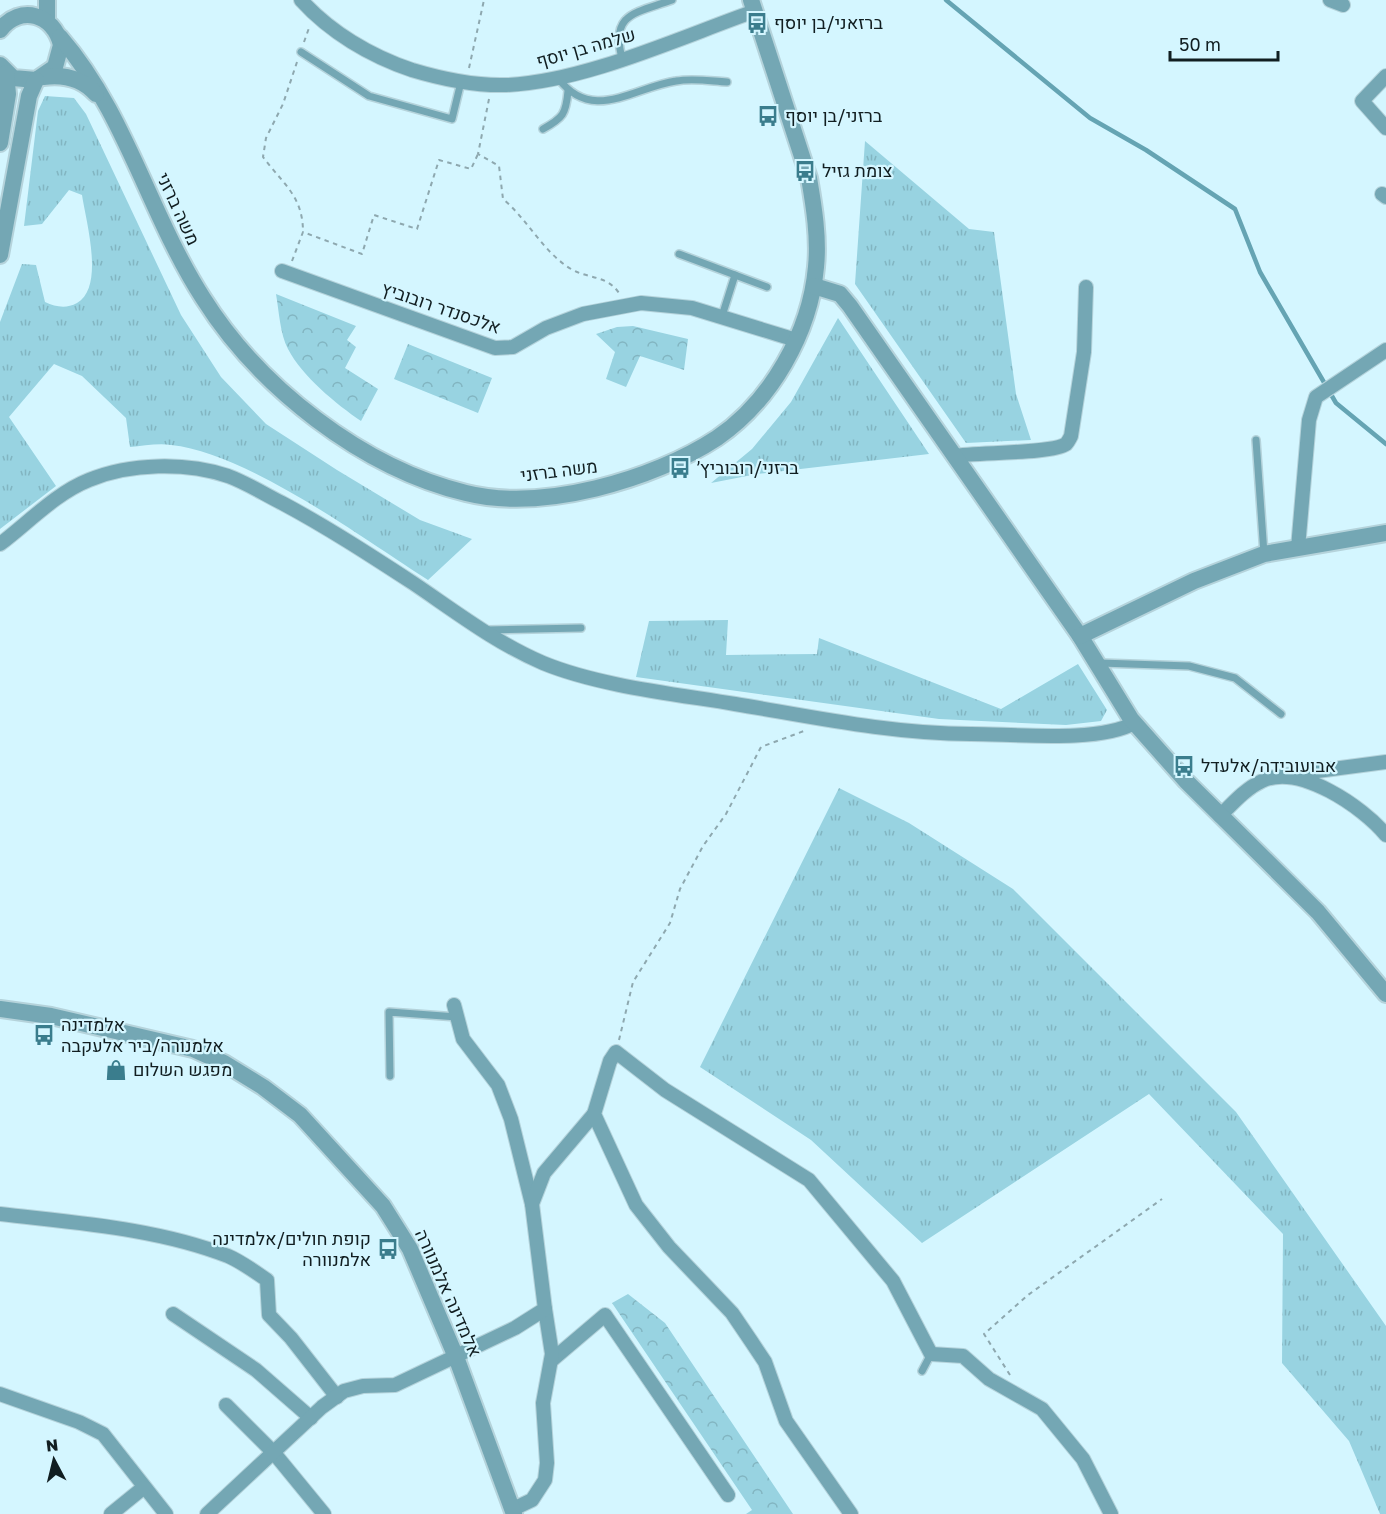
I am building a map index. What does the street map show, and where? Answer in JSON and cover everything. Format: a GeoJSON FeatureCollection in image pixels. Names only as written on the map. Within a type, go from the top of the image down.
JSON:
{"type":"FeatureCollection","features":[{"type":"Feature","properties":{"kind":"street"},"geometry":{"type":"LineString","coordinates":[[5,25],[25,0]]}},
{"type":"Feature","properties":{"kind":"street"},"geometry":{"type":"LineString","coordinates":[[5,25],[35,16],[47,21],[47,0]]}},
{"type":"Feature","properties":{"kind":"street","name":"שלמה בן יוסף"},"geometry":{"type":"LineString","coordinates":[[301,0],[314,14],[368,52],[421,73],[464,82],[493,85],[558,78],[622,58],[753,5]]}},
{"type":"Feature","properties":{"kind":"street","name":"משה ברזני"},"geometry":{"type":"LineString","coordinates":[[47,21],[90,76],[107,105],[161,225],[184,267],[222,328],[271,381],[324,424],[390,465],[447,488],[492,497],[538,496],[605,486],[636,478],[691,454],[722,434],[768,389],[796,340],[814,286],[817,243],[809,178],[753,5]]}},
{"type":"Feature","properties":{"kind":"street"},"geometry":{"type":"LineString","coordinates":[[0,255],[29,96],[40,79],[59,60],[60,37]]}},
{"type":"Feature","properties":{"kind":"street"},"geometry":{"type":"LineString","coordinates":[[0,143],[8,94],[2,68]]}},
{"type":"Feature","properties":{"kind":"street","name":"משה ברזני"},"geometry":{"type":"LineString","coordinates":[[2,68],[20,80],[58,75],[80,80],[107,105]]}},
{"type":"Feature","properties":{"kind":"street"},"geometry":{"type":"LineString","coordinates":[[1386,76],[1362,100],[1386,128]]}},
{"type":"Feature","properties":{"kind":"street","name":"אלכסנדר רובוביץ"},"geometry":{"type":"LineString","coordinates":[[285,272],[495,348],[513,347],[546,328],[583,314],[626,305],[664,303],[722,316],[796,340]]}},
{"type":"Feature","properties":{"kind":"street"},"geometry":{"type":"LineString","coordinates":[[814,286],[840,294],[850,306],[1080,636],[1134,723],[1220,816],[1318,912],[1386,994]]}},
{"type":"Feature","properties":{"kind":"street"},"geometry":{"type":"LineString","coordinates":[[954,456],[974,452],[1054,448],[1067,443],[1071,436],[1084,352],[1086,286]]}},
{"type":"Feature","properties":{"kind":"street"},"geometry":{"type":"LineString","coordinates":[[1298,548],[1309,420],[1316,397],[1386,350]]}},
{"type":"Feature","properties":{"kind":"street"},"geometry":{"type":"LineString","coordinates":[[0,544],[87,480],[116,471],[140,468],[198,470],[224,475],[250,485],[309,517],[415,585],[479,630],[544,663],[576,673],[656,691],[906,732],[948,734],[1104,732],[1121,730],[1134,723]]}},
{"type":"Feature","properties":{"kind":"street"},"geometry":{"type":"LineString","coordinates":[[1080,636],[1194,581],[1264,554],[1386,533]]}},
{"type":"Feature","properties":{"kind":"street"},"geometry":{"type":"LineString","coordinates":[[1220,816],[1244,791],[1263,780],[1386,762]]}},
{"type":"Feature","properties":{"kind":"street"},"geometry":{"type":"LineString","coordinates":[[1279,776],[1316,784],[1349,802],[1375,821],[1386,835]]}},
{"type":"Feature","properties":{"kind":"street","name":"אלמדינה אלמנוורה"},"geometry":{"type":"LineString","coordinates":[[0,1009],[51,1016],[192,1049],[234,1069],[300,1114],[383,1206],[410,1249],[456,1357],[514,1512]]}},
{"type":"Feature","properties":{"kind":"street"},"geometry":{"type":"LineString","coordinates":[[456,1011],[463,1039],[498,1084],[511,1119],[532,1204],[552,1360],[543,1403],[547,1463],[545,1480],[532,1500],[514,1512]]}},
{"type":"Feature","properties":{"kind":"street"},"geometry":{"type":"LineString","coordinates":[[532,1204],[544,1173],[594,1114],[610,1061],[616,1052],[665,1090],[809,1180],[894,1281],[931,1354],[963,1356],[989,1379],[1042,1409],[1083,1459],[1111,1514]]}},
{"type":"Feature","properties":{"kind":"street"},"geometry":{"type":"LineString","coordinates":[[594,1114],[636,1205],[669,1247],[732,1313],[765,1362],[786,1421],[851,1514]]}},
{"type":"Feature","properties":{"kind":"street"},"geometry":{"type":"LineString","coordinates":[[0,1214],[122,1229],[230,1257],[267,1280],[269,1315],[337,1397]]}},
{"type":"Feature","properties":{"kind":"street"},"geometry":{"type":"LineString","coordinates":[[207,1514],[311,1418],[344,1391],[363,1386],[395,1385],[515,1328],[545,1309]]}},
{"type":"Feature","properties":{"kind":"street"},"geometry":{"type":"LineString","coordinates":[[173,1314],[256,1370],[311,1418]]}},
{"type":"Feature","properties":{"kind":"street"},"geometry":{"type":"LineString","coordinates":[[552,1360],[605,1315],[728,1495]]}},
{"type":"Feature","properties":{"kind":"street"},"geometry":{"type":"LineString","coordinates":[[0,1394],[79,1422],[103,1434],[143,1488],[166,1514]]}},
{"type":"Feature","properties":{"kind":"street"},"geometry":{"type":"LineString","coordinates":[[226,1405],[274,1452],[324,1514]]}},
{"type":"Feature","properties":{"kind":"street"},"geometry":{"type":"LineString","coordinates":[[111,1514],[143,1488]]}},
{"type":"Feature","properties":{"kind":"lane"},"geometry":{"type":"LineString","coordinates":[[622,58],[617,40],[620,26],[627,16],[672,0]]}},
{"type":"Feature","properties":{"kind":"lane"},"geometry":{"type":"LineString","coordinates":[[301,51],[369,96],[452,119],[464,82]]}},
{"type":"Feature","properties":{"kind":"lane"},"geometry":{"type":"LineString","coordinates":[[558,78],[568,91],[583,99],[599,102],[675,81],[727,82]]}},
{"type":"Feature","properties":{"kind":"lane"},"geometry":{"type":"LineString","coordinates":[[543,129],[560,119],[566,106],[568,91]]}},
{"type":"Feature","properties":{"kind":"lane"},"geometry":{"type":"LineString","coordinates":[[679,254],[767,287]]}},
{"type":"Feature","properties":{"kind":"lane"},"geometry":{"type":"LineString","coordinates":[[722,316],[735,275]]}},
{"type":"Feature","properties":{"kind":"lane"},"geometry":{"type":"LineString","coordinates":[[1256,440],[1264,554]]}},
{"type":"Feature","properties":{"kind":"lane"},"geometry":{"type":"LineString","coordinates":[[479,630],[580,628]]}},
{"type":"Feature","properties":{"kind":"lane"},"geometry":{"type":"LineString","coordinates":[[1096,663],[1189,666],[1235,678],[1281,714]]}},
{"type":"Feature","properties":{"kind":"lane"},"geometry":{"type":"LineString","coordinates":[[390,1076],[388,1012],[456,1011]]}},
{"type":"Feature","properties":{"kind":"lane"},"geometry":{"type":"LineString","coordinates":[[922,1371],[931,1354]]}},
{"type":"Feature","properties":{"kind":"path"},"geometry":{"type":"LineString","coordinates":[[464,82],[484,0]]}},
{"type":"Feature","properties":{"kind":"path"},"geometry":{"type":"LineString","coordinates":[[285,272],[303,232],[303,213],[292,189],[263,157],[266,138],[284,104],[314,14]]}},
{"type":"Feature","properties":{"kind":"path"},"geometry":{"type":"LineString","coordinates":[[303,232],[362,254],[374,215],[417,229],[439,160],[471,169],[478,153],[493,85]]}},
{"type":"Feature","properties":{"kind":"path"},"geometry":{"type":"LineString","coordinates":[[478,153],[499,166],[503,199],[516,210],[551,254],[571,269],[613,285],[626,305]]}},
{"type":"Feature","properties":{"kind":"path"},"geometry":{"type":"LineString","coordinates":[[616,1052],[633,982],[670,923],[680,889],[703,846],[726,814],[761,747],[818,726],[826,719]]}},
{"type":"Feature","properties":{"kind":"path"},"geometry":{"type":"LineString","coordinates":[[1027,1400],[984,1334],[1028,1295],[1162,1199]]}},
{"type":"Feature","properties":{"kind":"green space"},"geometry":{"type":"Polygon","coordinates":[[[45,96],[74,98],[86,114],[181,315],[221,377],[266,424],[420,520],[472,539],[428,580],[304,500],[234,464],[201,451],[171,445],[130,447],[126,418],[82,376],[54,364],[9,417],[56,486],[0,529],[0,322],[22,264],[36,265],[45,302],[61,307],[77,303],[85,295],[92,269],[90,237],[82,195],[69,190],[42,224],[24,226],[38,111],[45,96]]]}},
{"type":"Feature","properties":{"kind":"green space"},"geometry":{"type":"Polygon","coordinates":[[[865,141],[969,229],[994,232],[1016,394],[1031,440],[966,443],[855,284],[865,141]]]}},
{"type":"Feature","properties":{"kind":"green space"},"geometry":{"type":"Polygon","coordinates":[[[276,294],[356,326],[347,340],[356,347],[345,368],[378,389],[361,421],[320,389],[294,359],[283,336],[276,294]]]}},
{"type":"Feature","properties":{"kind":"green space"},"geometry":{"type":"Polygon","coordinates":[[[838,318],[929,454],[757,474],[711,483],[752,449],[791,402],[838,318]]]}},
{"type":"Feature","properties":{"kind":"green space"},"geometry":{"type":"Polygon","coordinates":[[[633,326],[688,339],[684,370],[640,356],[626,387],[606,379],[615,352],[596,334],[617,327],[633,326]]]}},
{"type":"Feature","properties":{"kind":"green space"},"geometry":{"type":"Polygon","coordinates":[[[408,344],[492,378],[478,413],[394,379],[408,344]]]}},
{"type":"Feature","properties":{"kind":"green space"},"geometry":{"type":"Polygon","coordinates":[[[728,620],[726,655],[817,654],[819,638],[1001,709],[1078,664],[1107,710],[1101,721],[1066,725],[939,719],[636,677],[649,621],[728,620]]]}},
{"type":"Feature","properties":{"kind":"green space"},"geometry":{"type":"Polygon","coordinates":[[[839,788],[909,823],[1013,889],[1236,1112],[1386,1326],[1386,1514],[1380,1514],[1349,1441],[1282,1363],[1283,1234],[1149,1094],[922,1243],[811,1140],[700,1067],[839,788]]]}},
{"type":"Feature","properties":{"kind":"green space"},"geometry":{"type":"Polygon","coordinates":[[[628,1294],[665,1323],[793,1514],[746,1514],[752,1510],[612,1303],[628,1294]]]}},
{"type":"Feature","properties":{"kind":"waterway"},"geometry":{"type":"LineString","coordinates":[[946,0],[1090,118],[1146,150],[1235,209],[1260,272],[1336,403],[1386,444]]}},
{"type":"Feature","properties":{"kind":"place","name":"ברזאני/בן יוסף"},"geometry":{"type":"Point","coordinates":[757,23]}},
{"type":"Feature","properties":{"kind":"place","name":"ברזני/בן יוסף"},"geometry":{"type":"Point","coordinates":[768,116]}},
{"type":"Feature","properties":{"kind":"place","name":"צומת גזיל"},"geometry":{"type":"Point","coordinates":[805,171]}},
{"type":"Feature","properties":{"kind":"place","name":"ברזני/רובוביץ׳"},"geometry":{"type":"Point","coordinates":[680,468]}},
{"type":"Feature","properties":{"kind":"place","name":"אבועובידה/אלעדל"},"geometry":{"type":"Point","coordinates":[1184,766]}},
{"type":"Feature","properties":{"kind":"place","name":"אלמדינה אלמנורה/ביר אלעקבה"},"geometry":{"type":"Point","coordinates":[44,1035]}},
{"type":"Feature","properties":{"kind":"place","name":"מפגש השלום"},"geometry":{"type":"Point","coordinates":[116,1070]}},
{"type":"Feature","properties":{"kind":"place","name":"קופת חולים/אלמדינה אלמנוורה"},"geometry":{"type":"Point","coordinates":[388,1249]}}]}
